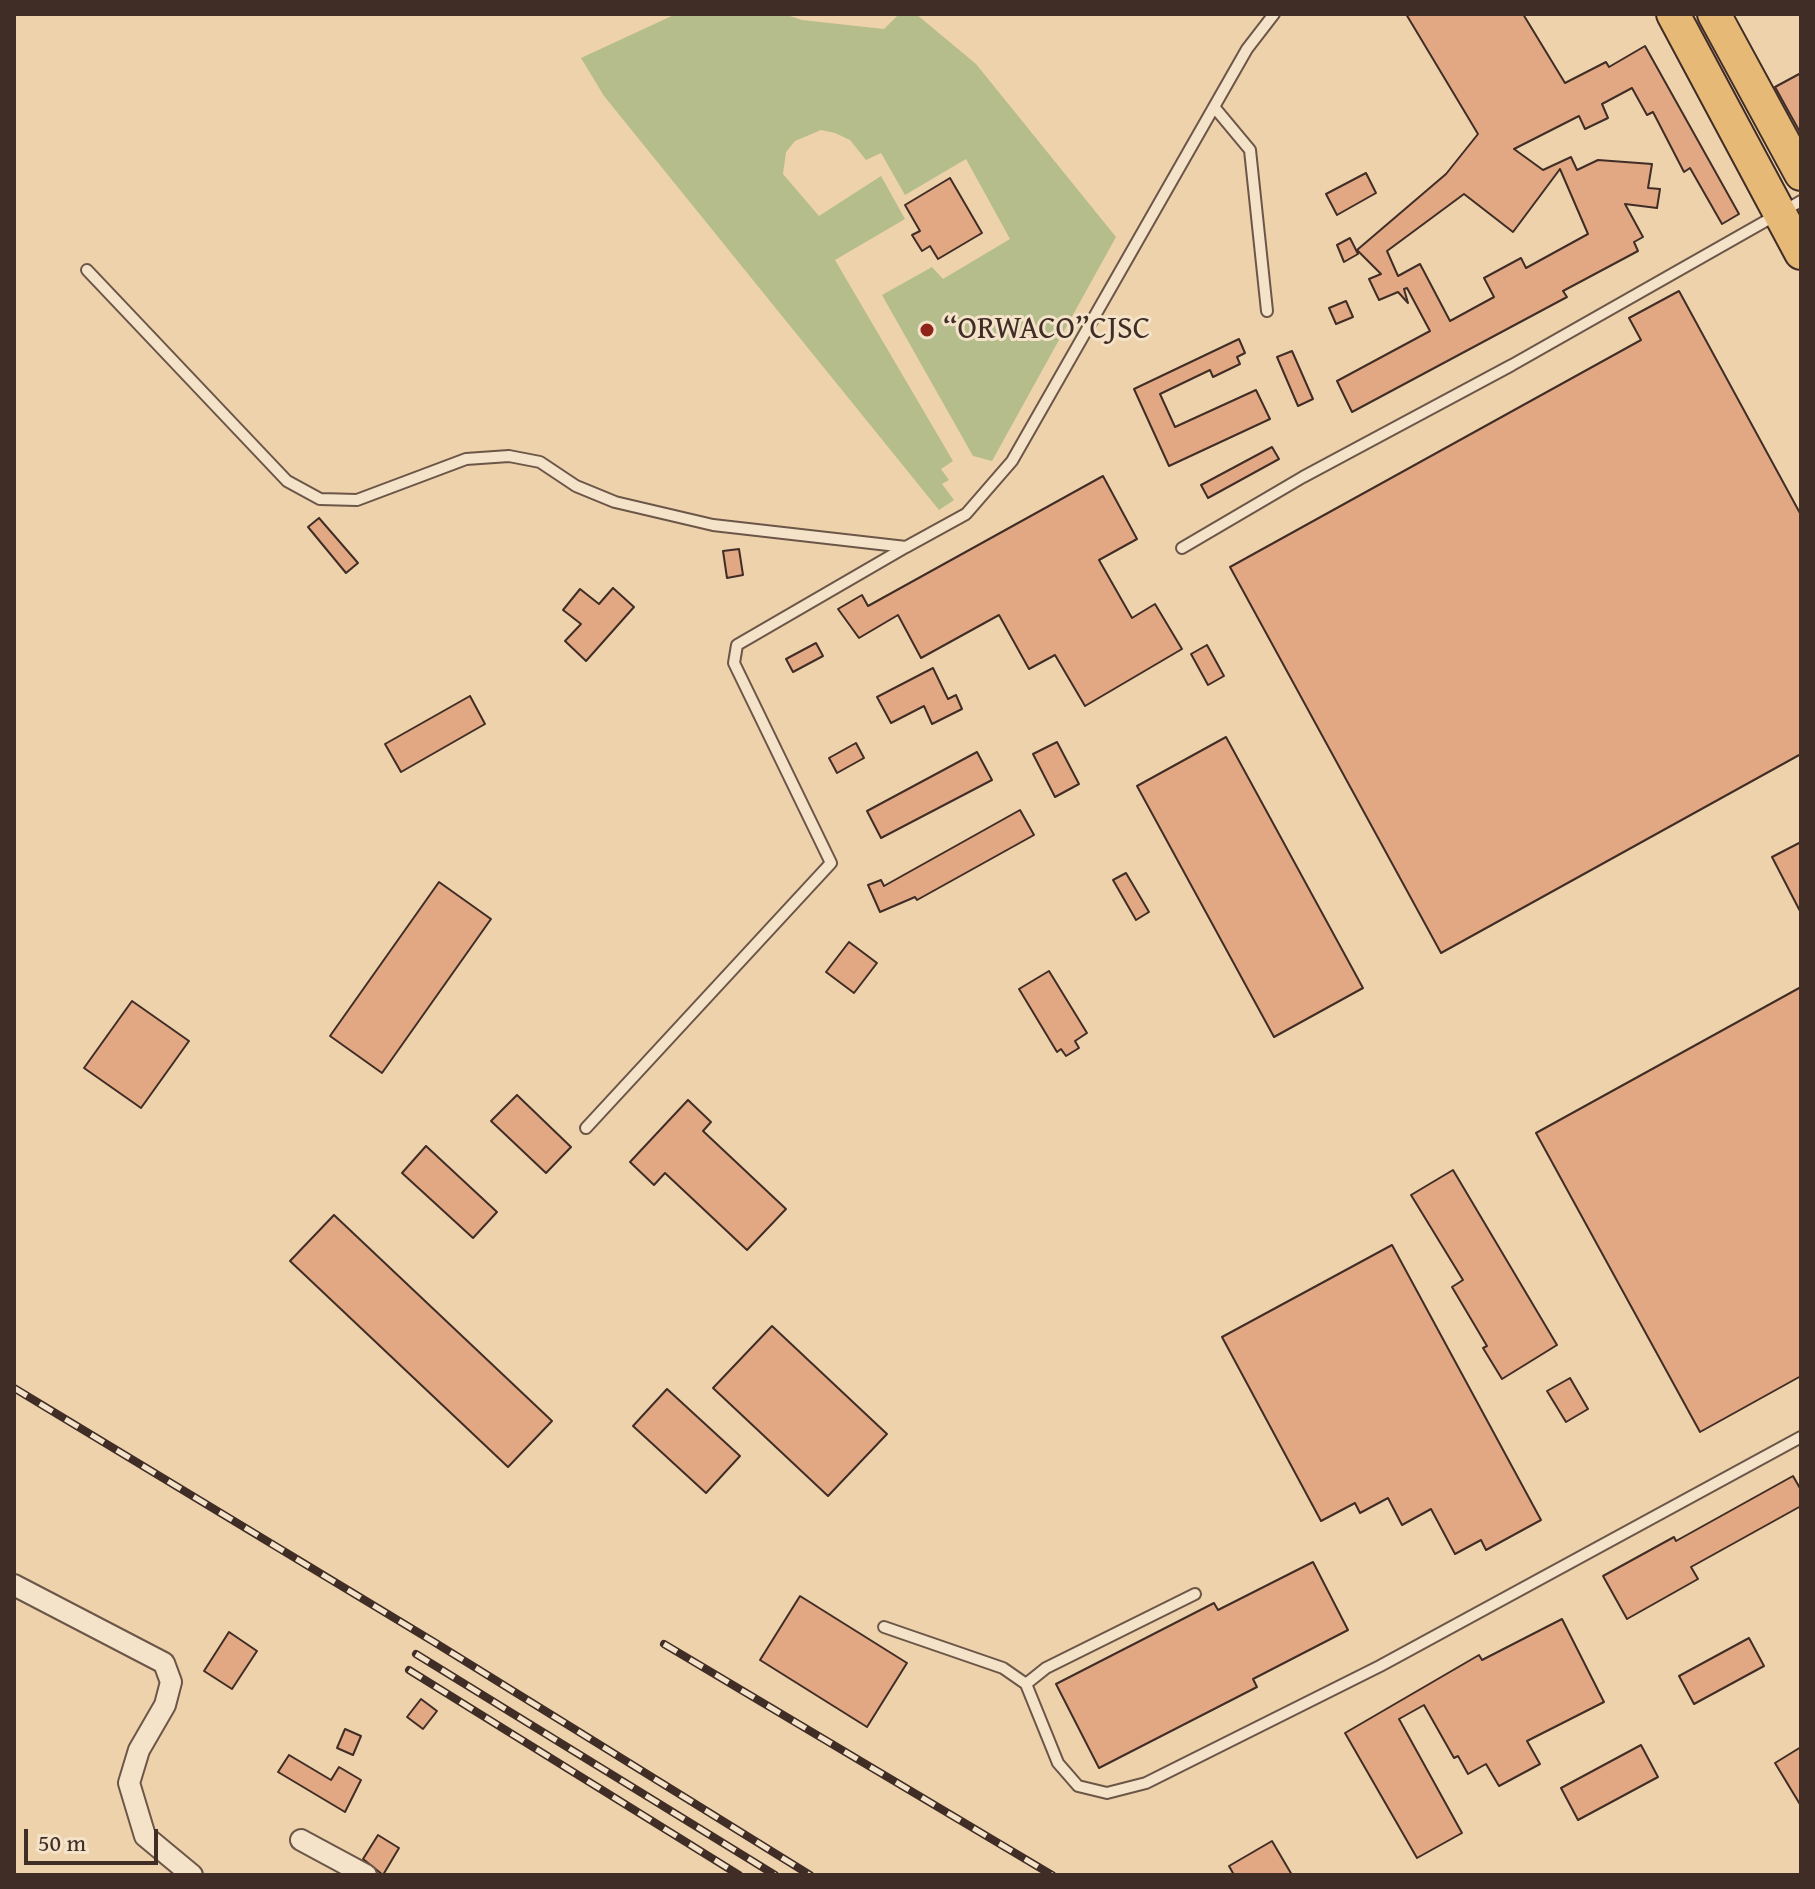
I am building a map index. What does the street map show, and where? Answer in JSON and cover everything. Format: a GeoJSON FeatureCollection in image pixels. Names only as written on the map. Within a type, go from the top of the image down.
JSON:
{"type":"FeatureCollection","features":[{"type":"Feature","properties":{"kind":"main road"},"geometry":{"type":"LineString","coordinates":[[1673,14],[1789,204],[1801,253]]}},
{"type":"Feature","properties":{"kind":"main road"},"geometry":{"type":"LineString","coordinates":[[1714,14],[1801,174]]}},
{"type":"Feature","properties":{"kind":"street"},"geometry":{"type":"LineString","coordinates":[[14,1585],[164,1663],[171,1682],[165,1705],[139,1750],[129,1783],[145,1836],[192,1875]]}},
{"type":"Feature","properties":{"kind":"street"},"geometry":{"type":"LineString","coordinates":[[301,1840],[366,1875]]}},
{"type":"Feature","properties":{"kind":"lane"},"geometry":{"type":"LineString","coordinates":[[586,1128],[831,863],[734,663],[737,645],[966,514],[1012,461],[1247,49],[1274,14]]}},
{"type":"Feature","properties":{"kind":"lane"},"geometry":{"type":"LineString","coordinates":[[1215,108],[1250,150],[1267,311]]}},
{"type":"Feature","properties":{"kind":"lane"},"geometry":{"type":"LineString","coordinates":[[1182,548],[1303,477],[1512,365],[1789,204]]}},
{"type":"Feature","properties":{"kind":"lane"},"geometry":{"type":"LineString","coordinates":[[87,270],[287,481],[320,499],[357,500],[466,459],[509,456],[540,462],[576,486],[615,502],[713,525],[906,547]]}},
{"type":"Feature","properties":{"kind":"lane"},"geometry":{"type":"LineString","coordinates":[[884,1627],[1003,1668],[1026,1684],[1058,1763],[1078,1786],[1107,1793],[1146,1783],[1380,1666],[1801,1437]]}},
{"type":"Feature","properties":{"kind":"lane"},"geometry":{"type":"LineString","coordinates":[[1026,1684],[1046,1668],[1195,1594]]}},
{"type":"Feature","properties":{"kind":"green space"},"geometry":{"type":"Polygon","coordinates":[[[676,14],[784,14],[802,20],[884,29],[899,14],[916,14],[976,64],[1116,237],[992,461],[973,456],[882,295],[932,267],[943,279],[1010,239],[966,159],[905,195],[881,153],[866,160],[850,140],[835,133],[821,130],[795,141],[786,152],[783,174],[819,216],[881,176],[905,219],[835,260],[953,461],[941,469],[949,480],[942,484],[954,500],[939,510],[604,96],[581,58],[676,14]]]}},
{"type":"Feature","properties":{"kind":"building"},"geometry":{"type":"Polygon","coordinates":[[[1406,14],[1523,14],[1565,83],[1606,62],[1609,67],[1645,46],[1739,214],[1722,224],[1690,168],[1684,172],[1653,112],[1647,115],[1632,88],[1602,104],[1608,118],[1585,129],[1579,116],[1514,149],[1543,170],[1571,157],[1577,170],[1598,160],[1652,164],[1648,188],[1660,189],[1657,208],[1625,204],[1643,237],[1634,242],[1638,251],[1563,291],[1567,297],[1352,412],[1337,381],[1430,331],[1407,288],[1404,289],[1408,303],[1398,292],[1379,300],[1369,279],[1381,274],[1357,250],[1446,174],[1478,134],[1406,14]],[[1560,169],[1513,232],[1464,194],[1387,251],[1398,276],[1420,264],[1450,321],[1494,297],[1484,278],[1521,258],[1526,268],[1588,234],[1560,169]]]}},
{"type":"Feature","properties":{"kind":"building"},"geometry":{"type":"Polygon","coordinates":[[[1801,73],[1801,134],[1775,87],[1801,73]]]}},
{"type":"Feature","properties":{"kind":"building"},"geometry":{"type":"Polygon","coordinates":[[[1366,173],[1376,193],[1337,215],[1326,194],[1366,173]]]}},
{"type":"Feature","properties":{"kind":"building"},"geometry":{"type":"Polygon","coordinates":[[[950,178],[982,233],[938,259],[930,246],[922,251],[912,235],[920,231],[905,205],[950,178]]]}},
{"type":"Feature","properties":{"kind":"building"},"geometry":{"type":"Polygon","coordinates":[[[1350,238],[1358,254],[1344,262],[1337,245],[1350,238]]]}},
{"type":"Feature","properties":{"kind":"building"},"geometry":{"type":"Polygon","coordinates":[[[1679,291],[1801,515],[1801,754],[1441,953],[1230,567],[1641,340],[1629,318],[1679,291]]]}},
{"type":"Feature","properties":{"kind":"building"},"geometry":{"type":"Polygon","coordinates":[[[1346,301],[1353,317],[1336,324],[1329,308],[1346,301]]]}},
{"type":"Feature","properties":{"kind":"building"},"geometry":{"type":"Polygon","coordinates":[[[1239,339],[1245,353],[1237,357],[1240,364],[1213,377],[1210,370],[1160,394],[1175,427],[1256,390],[1270,419],[1169,466],[1134,389],[1239,339]]]}},
{"type":"Feature","properties":{"kind":"building"},"geometry":{"type":"Polygon","coordinates":[[[1292,351],[1313,399],[1298,406],[1277,357],[1292,351]]]}},
{"type":"Feature","properties":{"kind":"building"},"geometry":{"type":"Polygon","coordinates":[[[1272,447],[1279,459],[1208,498],[1201,485],[1272,447]]]}},
{"type":"Feature","properties":{"kind":"building"},"geometry":{"type":"Polygon","coordinates":[[[1103,476],[1137,539],[1099,560],[1132,618],[1155,604],[1182,649],[1085,706],[1055,655],[1029,669],[999,615],[921,658],[898,615],[859,638],[838,609],[862,595],[868,606],[1103,476]]]}},
{"type":"Feature","properties":{"kind":"building"},"geometry":{"type":"Polygon","coordinates":[[[319,518],[358,563],[346,573],[308,527],[319,518]]]}},
{"type":"Feature","properties":{"kind":"building"},"geometry":{"type":"Polygon","coordinates":[[[739,549],[743,575],[727,578],[723,551],[739,549]]]}},
{"type":"Feature","properties":{"kind":"building"},"geometry":{"type":"Polygon","coordinates":[[[613,588],[634,607],[586,661],[565,641],[581,624],[563,610],[580,589],[599,604],[613,588]]]}},
{"type":"Feature","properties":{"kind":"building"},"geometry":{"type":"Polygon","coordinates":[[[816,643],[823,656],[793,672],[786,659],[816,643]]]}},
{"type":"Feature","properties":{"kind":"building"},"geometry":{"type":"Polygon","coordinates":[[[1207,645],[1224,676],[1208,685],[1191,654],[1207,645]]]}},
{"type":"Feature","properties":{"kind":"building"},"geometry":{"type":"Polygon","coordinates":[[[933,668],[948,699],[956,695],[962,709],[932,724],[924,706],[891,723],[877,697],[933,668]]]}},
{"type":"Feature","properties":{"kind":"building"},"geometry":{"type":"Polygon","coordinates":[[[470,696],[485,724],[401,772],[385,744],[470,696]]]}},
{"type":"Feature","properties":{"kind":"building"},"geometry":{"type":"Polygon","coordinates":[[[1226,737],[1363,988],[1274,1037],[1137,786],[1226,737]]]}},
{"type":"Feature","properties":{"kind":"building"},"geometry":{"type":"Polygon","coordinates":[[[1057,742],[1079,784],[1055,797],[1033,754],[1057,742]]]}},
{"type":"Feature","properties":{"kind":"building"},"geometry":{"type":"Polygon","coordinates":[[[856,743],[864,758],[837,773],[829,758],[856,743]]]}},
{"type":"Feature","properties":{"kind":"building"},"geometry":{"type":"Polygon","coordinates":[[[977,752],[992,780],[881,838],[867,811],[977,752]]]}},
{"type":"Feature","properties":{"kind":"building"},"geometry":{"type":"Polygon","coordinates":[[[1020,810],[1034,835],[917,900],[915,897],[880,912],[868,885],[881,880],[884,886],[1020,810]]]}},
{"type":"Feature","properties":{"kind":"building"},"geometry":{"type":"Polygon","coordinates":[[[1801,842],[1801,913],[1772,857],[1801,842]]]}},
{"type":"Feature","properties":{"kind":"building"},"geometry":{"type":"Polygon","coordinates":[[[1126,873],[1149,912],[1136,920],[1113,880],[1126,873]]]}},
{"type":"Feature","properties":{"kind":"building"},"geometry":{"type":"Polygon","coordinates":[[[439,882],[491,919],[382,1073],[330,1036],[439,882]]]}},
{"type":"Feature","properties":{"kind":"building"},"geometry":{"type":"Polygon","coordinates":[[[849,942],[877,963],[854,993],[826,972],[849,942]]]}},
{"type":"Feature","properties":{"kind":"building"},"geometry":{"type":"Polygon","coordinates":[[[1049,971],[1087,1033],[1075,1041],[1079,1048],[1066,1056],[1061,1049],[1057,1052],[1019,989],[1049,971]]]}},
{"type":"Feature","properties":{"kind":"building"},"geometry":{"type":"Polygon","coordinates":[[[1801,987],[1801,1376],[1700,1432],[1536,1133],[1801,987]]]}},
{"type":"Feature","properties":{"kind":"building"},"geometry":{"type":"Polygon","coordinates":[[[132,1001],[189,1041],[141,1108],[84,1068],[132,1001]]]}},
{"type":"Feature","properties":{"kind":"building"},"geometry":{"type":"Polygon","coordinates":[[[517,1095],[571,1147],[546,1173],[491,1121],[517,1095]]]}},
{"type":"Feature","properties":{"kind":"building"},"geometry":{"type":"Polygon","coordinates":[[[688,1100],[711,1122],[703,1131],[786,1209],[747,1250],[665,1173],[654,1185],[630,1162],[688,1100]]]}},
{"type":"Feature","properties":{"kind":"building"},"geometry":{"type":"Polygon","coordinates":[[[426,1146],[497,1212],[473,1238],[402,1173],[426,1146]]]}},
{"type":"Feature","properties":{"kind":"building"},"geometry":{"type":"Polygon","coordinates":[[[1453,1170],[1557,1345],[1502,1379],[1483,1348],[1487,1346],[1452,1287],[1463,1280],[1411,1195],[1453,1170]]]}},
{"type":"Feature","properties":{"kind":"building"},"geometry":{"type":"Polygon","coordinates":[[[334,1215],[552,1421],[508,1467],[290,1261],[334,1215]]]}},
{"type":"Feature","properties":{"kind":"building"},"geometry":{"type":"Polygon","coordinates":[[[1392,1245],[1541,1520],[1486,1550],[1481,1540],[1455,1554],[1431,1509],[1402,1525],[1388,1498],[1360,1513],[1355,1503],[1321,1521],[1222,1337],[1392,1245]]]}},
{"type":"Feature","properties":{"kind":"building"},"geometry":{"type":"Polygon","coordinates":[[[772,1326],[887,1434],[828,1496],[713,1388],[772,1326]]]}},
{"type":"Feature","properties":{"kind":"building"},"geometry":{"type":"Polygon","coordinates":[[[1570,1378],[1588,1409],[1566,1422],[1547,1391],[1570,1378]]]}},
{"type":"Feature","properties":{"kind":"building"},"geometry":{"type":"Polygon","coordinates":[[[667,1389],[740,1456],[706,1493],[633,1426],[667,1389]]]}},
{"type":"Feature","properties":{"kind":"building"},"geometry":{"type":"Polygon","coordinates":[[[1793,1476],[1801,1490],[1801,1506],[1691,1567],[1698,1579],[1627,1619],[1603,1576],[1674,1537],[1676,1541],[1793,1476]]]}},
{"type":"Feature","properties":{"kind":"building"},"geometry":{"type":"Polygon","coordinates":[[[1313,1562],[1348,1630],[1253,1679],[1257,1687],[1099,1768],[1056,1684],[1214,1603],[1218,1610],[1313,1562]]]}},
{"type":"Feature","properties":{"kind":"building"},"geometry":{"type":"Polygon","coordinates":[[[800,1596],[907,1663],[867,1727],[760,1660],[800,1596]]]}},
{"type":"Feature","properties":{"kind":"building"},"geometry":{"type":"Polygon","coordinates":[[[1562,1619],[1604,1702],[1527,1741],[1540,1764],[1499,1786],[1486,1764],[1468,1774],[1458,1756],[1454,1758],[1424,1705],[1399,1719],[1462,1833],[1417,1858],[1345,1733],[1479,1655],[1482,1660],[1562,1619]]]}},
{"type":"Feature","properties":{"kind":"building"},"geometry":{"type":"Polygon","coordinates":[[[229,1632],[257,1651],[232,1689],[204,1671],[229,1632]]]}},
{"type":"Feature","properties":{"kind":"building"},"geometry":{"type":"Polygon","coordinates":[[[1749,1638],[1764,1666],[1694,1704],[1679,1676],[1749,1638]]]}},
{"type":"Feature","properties":{"kind":"building"},"geometry":{"type":"Polygon","coordinates":[[[421,1699],[437,1711],[423,1729],[407,1717],[421,1699]]]}},
{"type":"Feature","properties":{"kind":"building"},"geometry":{"type":"Polygon","coordinates":[[[345,1729],[361,1736],[353,1755],[337,1748],[345,1729]]]}},
{"type":"Feature","properties":{"kind":"building"},"geometry":{"type":"Polygon","coordinates":[[[1641,1745],[1658,1777],[1578,1820],[1561,1788],[1641,1745]]]}},
{"type":"Feature","properties":{"kind":"building"},"geometry":{"type":"Polygon","coordinates":[[[1801,1747],[1801,1806],[1775,1763],[1801,1747]]]}},
{"type":"Feature","properties":{"kind":"building"},"geometry":{"type":"Polygon","coordinates":[[[289,1755],[331,1780],[339,1767],[361,1780],[345,1812],[278,1772],[289,1755]]]}},
{"type":"Feature","properties":{"kind":"building"},"geometry":{"type":"Polygon","coordinates":[[[378,1835],[399,1848],[383,1875],[363,1859],[378,1835]]]}},
{"type":"Feature","properties":{"kind":"building"},"geometry":{"type":"Polygon","coordinates":[[[1272,1841],[1292,1875],[1234,1875],[1229,1866],[1272,1841]]]}},
{"type":"Feature","properties":{"kind":"railway"},"geometry":{"type":"LineString","coordinates":[[14,1388],[434,1642],[810,1875]]}},
{"type":"Feature","properties":{"kind":"railway"},"geometry":{"type":"LineString","coordinates":[[664,1644],[1052,1875]]}},
{"type":"Feature","properties":{"kind":"railway"},"geometry":{"type":"LineString","coordinates":[[416,1654],[775,1875]]}},
{"type":"Feature","properties":{"kind":"railway"},"geometry":{"type":"LineString","coordinates":[[409,1670],[739,1875]]}},
{"type":"Feature","properties":{"kind":"place","name":"“ORWACO”CJSC"},"geometry":{"type":"Point","coordinates":[927,330]}}]}
